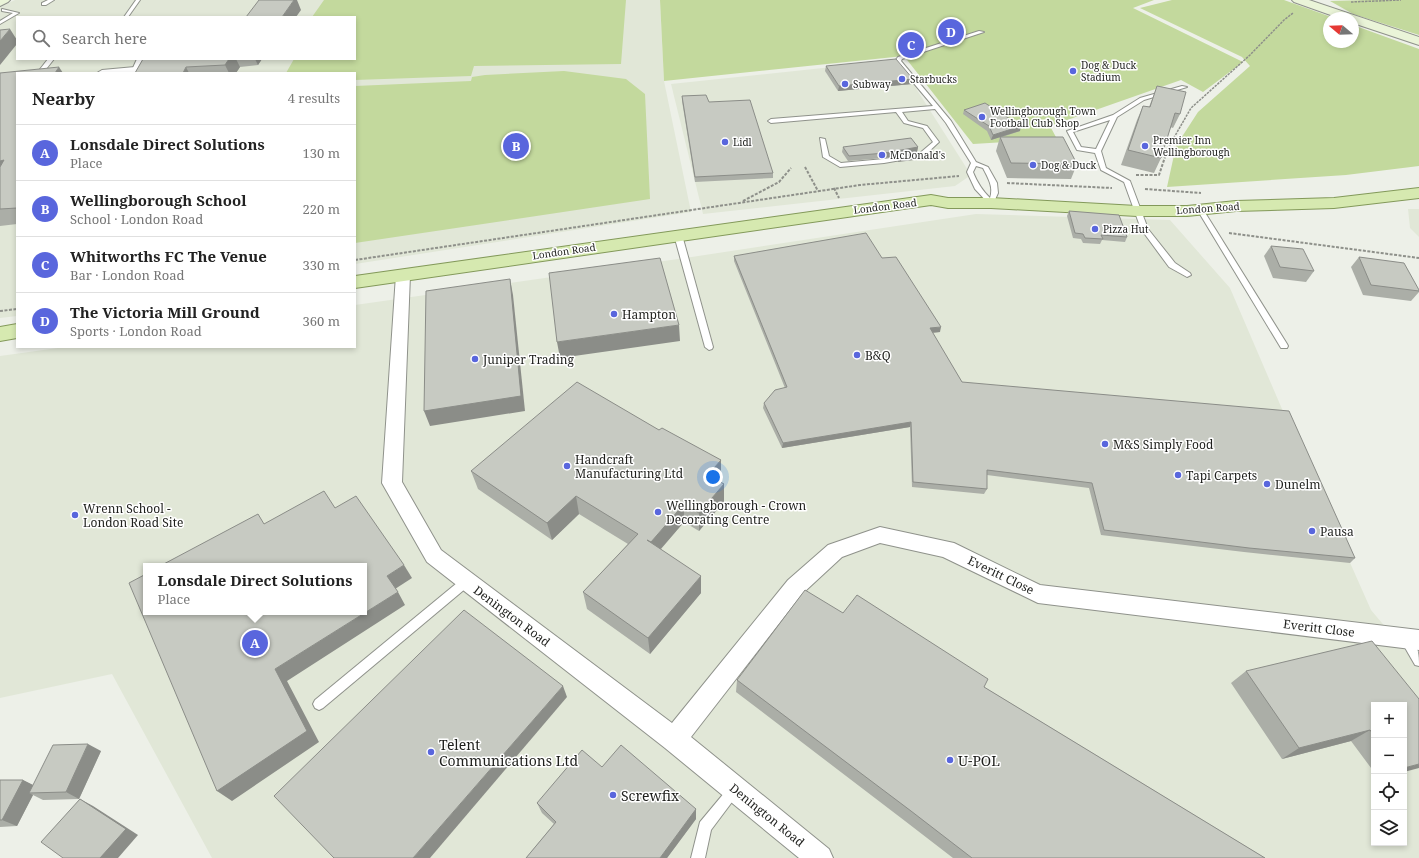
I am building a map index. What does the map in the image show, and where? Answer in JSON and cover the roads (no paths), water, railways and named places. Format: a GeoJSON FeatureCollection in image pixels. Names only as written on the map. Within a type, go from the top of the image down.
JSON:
{"type":"FeatureCollection","features":[{"type":"Feature","properties":{"kind":"main road"},"geometry":{"type":"LineString","coordinates":[[1297,5],[1327,12]]}},
{"type":"Feature","properties":{"kind":"main road"},"geometry":{"type":"LineString","coordinates":[[1359,20],[1419,41]]}},
{"type":"Feature","properties":{"kind":"main road","name":"London Road"},"geometry":{"type":"LineString","coordinates":[[356,282],[931,200],[948,203],[993,193],[1201,211],[1236,206],[1334,203],[1419,193]]}},
{"type":"Feature","properties":{"kind":"main road"},"geometry":{"type":"LineString","coordinates":[[1136,205],[1192,201],[1236,206]]}},
{"type":"Feature","properties":{"kind":"main road"},"geometry":{"type":"LineString","coordinates":[[0,334],[16,331]]}},
{"type":"Feature","properties":{"kind":"street"},"geometry":{"type":"LineString","coordinates":[[113,72],[135,70]]}},
{"type":"Feature","properties":{"kind":"street","name":"Denington Road"},"geometry":{"type":"LineString","coordinates":[[403,275],[392,483],[434,556],[674,739],[820,858]]}},
{"type":"Feature","properties":{"kind":"street","name":"Everitt Close"},"geometry":{"type":"LineString","coordinates":[[674,739],[795,587],[835,551],[880,535],[947,549],[1038,594],[1412,639]]}},
{"type":"Feature","properties":{"kind":"lane"},"geometry":{"type":"LineString","coordinates":[[44,4],[52,0]]}},
{"type":"Feature","properties":{"kind":"lane"},"geometry":{"type":"LineString","coordinates":[[127,16],[138,0]]}},
{"type":"Feature","properties":{"kind":"lane"},"geometry":{"type":"LineString","coordinates":[[0,23],[17,13],[3,4]]}},
{"type":"Feature","properties":{"kind":"lane"},"geometry":{"type":"LineString","coordinates":[[974,162],[970,172],[976,188],[993,193],[994,183],[985,167],[974,162],[949,122],[898,61],[900,58],[981,32]]}},
{"type":"Feature","properties":{"kind":"lane"},"geometry":{"type":"LineString","coordinates":[[41,72],[50,60]]}},
{"type":"Feature","properties":{"kind":"lane"},"geometry":{"type":"LineString","coordinates":[[135,70],[140,60]]}},
{"type":"Feature","properties":{"kind":"lane"},"geometry":{"type":"LineString","coordinates":[[1098,151],[1079,150],[1070,131],[1115,116],[1142,98],[1184,87]]}},
{"type":"Feature","properties":{"kind":"lane"},"geometry":{"type":"LineString","coordinates":[[771,121],[937,107]]}},
{"type":"Feature","properties":{"kind":"lane"},"geometry":{"type":"LineString","coordinates":[[822,138],[826,157],[840,165],[922,155],[936,142],[925,127],[906,122],[898,110]]}},
{"type":"Feature","properties":{"kind":"lane"},"geometry":{"type":"LineString","coordinates":[[1115,116],[1098,151],[1102,169],[1127,181],[1145,229],[1160,251],[1172,265],[1187,275]]}},
{"type":"Feature","properties":{"kind":"lane"},"geometry":{"type":"LineString","coordinates":[[1201,211],[1284,346]]}},
{"type":"Feature","properties":{"kind":"lane"},"geometry":{"type":"LineString","coordinates":[[678,235],[709,346]]}},
{"type":"Feature","properties":{"kind":"lane"},"geometry":{"type":"LineString","coordinates":[[318,704],[467,582]]}},
{"type":"Feature","properties":{"kind":"lane"},"geometry":{"type":"LineString","coordinates":[[1412,639],[1419,660]]}},
{"type":"Feature","properties":{"kind":"lane"},"geometry":{"type":"LineString","coordinates":[[698,858],[705,827],[735,789]]}},
{"type":"Feature","properties":{"kind":"place","name":"The Victoria Mill Ground"},"geometry":{"type":"Point","coordinates":[951,32]}},
{"type":"Feature","properties":{"kind":"place","name":"Whitworths FC The Venue"},"geometry":{"type":"Point","coordinates":[911,45]}},
{"type":"Feature","properties":{"kind":"place","name":"Dog & Duck Stadium"},"geometry":{"type":"Point","coordinates":[1073,71]}},
{"type":"Feature","properties":{"kind":"place","name":"Starbucks"},"geometry":{"type":"Point","coordinates":[902,79]}},
{"type":"Feature","properties":{"kind":"place","name":"Subway"},"geometry":{"type":"Point","coordinates":[845,84]}},
{"type":"Feature","properties":{"kind":"place","name":"Wellingborough Town Football Club Shop"},"geometry":{"type":"Point","coordinates":[982,117]}},
{"type":"Feature","properties":{"kind":"place","name":"Lidl"},"geometry":{"type":"Point","coordinates":[725,142]}},
{"type":"Feature","properties":{"kind":"place","name":"Wellingborough School"},"geometry":{"type":"Point","coordinates":[516,146]}},
{"type":"Feature","properties":{"kind":"place","name":"Premier Inn Wellingborough"},"geometry":{"type":"Point","coordinates":[1145,146]}},
{"type":"Feature","properties":{"kind":"place","name":"McDonald's"},"geometry":{"type":"Point","coordinates":[882,155]}},
{"type":"Feature","properties":{"kind":"place","name":"Dog & Duck"},"geometry":{"type":"Point","coordinates":[1033,165]}},
{"type":"Feature","properties":{"kind":"place","name":"Pizza Hut"},"geometry":{"type":"Point","coordinates":[1095,229]}},
{"type":"Feature","properties":{"kind":"place","name":"Hampton"},"geometry":{"type":"Point","coordinates":[614,314]}},
{"type":"Feature","properties":{"kind":"place","name":"B&Q"},"geometry":{"type":"Point","coordinates":[857,355]}},
{"type":"Feature","properties":{"kind":"place","name":"Juniper Trading"},"geometry":{"type":"Point","coordinates":[475,359]}},
{"type":"Feature","properties":{"kind":"place","name":"M&S Simply Food"},"geometry":{"type":"Point","coordinates":[1105,444]}},
{"type":"Feature","properties":{"kind":"place","name":"Handcraft Manufacturing Ltd"},"geometry":{"type":"Point","coordinates":[567,466]}},
{"type":"Feature","properties":{"kind":"place","name":"Tapi Carpets"},"geometry":{"type":"Point","coordinates":[1178,475]}},
{"type":"Feature","properties":{"kind":"place","name":"Dunelm"},"geometry":{"type":"Point","coordinates":[1267,484]}},
{"type":"Feature","properties":{"kind":"place","name":"Wellingborough - Crown Decorating Centre"},"geometry":{"type":"Point","coordinates":[658,512]}},
{"type":"Feature","properties":{"kind":"place","name":"Wrenn School - London Road Site"},"geometry":{"type":"Point","coordinates":[75,515]}},
{"type":"Feature","properties":{"kind":"place","name":"Pausa"},"geometry":{"type":"Point","coordinates":[1312,531]}},
{"type":"Feature","properties":{"kind":"place","name":"Lonsdale Direct Solutions"},"geometry":{"type":"Point","coordinates":[255,643]}},
{"type":"Feature","properties":{"kind":"place","name":"Telent Communications Ltd"},"geometry":{"type":"Point","coordinates":[431,752]}},
{"type":"Feature","properties":{"kind":"place","name":"U-POL"},"geometry":{"type":"Point","coordinates":[950,760]}},
{"type":"Feature","properties":{"kind":"place","name":"Screwfix"},"geometry":{"type":"Point","coordinates":[613,795]}}]}
